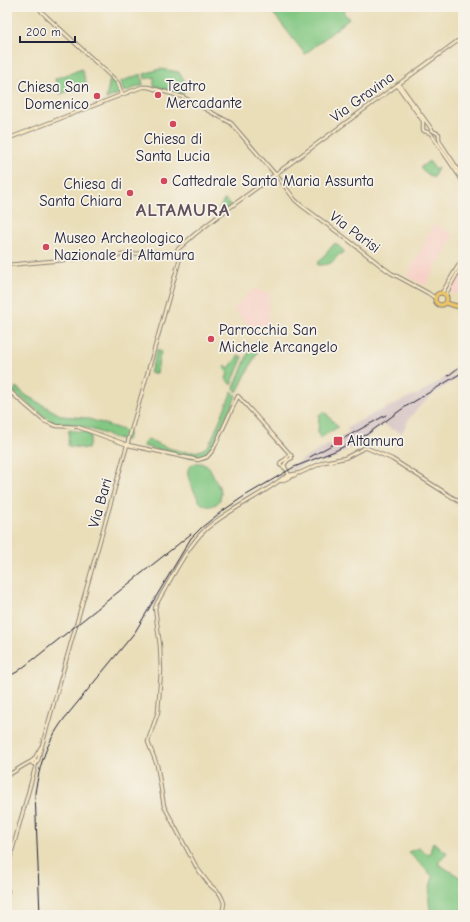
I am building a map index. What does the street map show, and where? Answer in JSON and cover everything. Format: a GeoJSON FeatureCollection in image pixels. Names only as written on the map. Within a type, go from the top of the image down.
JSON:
{"type":"FeatureCollection","features":[{"type":"Feature","properties":{"kind":"main road"},"geometry":{"type":"LineString","coordinates":[[7,139],[122,94],[118,83],[46,17],[39,7]]}},
{"type":"Feature","properties":{"kind":"main road","name":"Via Gravina"},"geometry":{"type":"LineString","coordinates":[[180,256],[177,250],[195,234],[463,37]]}},
{"type":"Feature","properties":{"kind":"main road"},"geometry":{"type":"LineString","coordinates":[[398,84],[433,131],[439,133],[440,142],[463,177]]}},
{"type":"Feature","properties":{"kind":"main road"},"geometry":{"type":"LineString","coordinates":[[398,84],[423,122],[424,132],[430,133],[435,139],[463,183]]}},
{"type":"Feature","properties":{"kind":"main road","name":"Via Parisi"},"geometry":{"type":"LineString","coordinates":[[122,94],[145,86],[183,97],[231,123],[275,174],[295,200],[302,206],[384,268],[436,298]]}},
{"type":"Feature","properties":{"kind":"main road"},"geometry":{"type":"LineString","coordinates":[[423,126],[429,126]]}},
{"type":"Feature","properties":{"kind":"main road"},"geometry":{"type":"LineString","coordinates":[[435,139],[439,138]]}},
{"type":"Feature","properties":{"kind":"main road"},"geometry":{"type":"LineString","coordinates":[[7,265],[156,252],[180,256]]}},
{"type":"Feature","properties":{"kind":"main road","name":"Via Bari"},"geometry":{"type":"LineString","coordinates":[[34,763],[42,745],[180,256]]}},
{"type":"Feature","properties":{"kind":"main road"},"geometry":{"type":"LineString","coordinates":[[446,303],[443,295],[463,258]]}},
{"type":"Feature","properties":{"kind":"main road"},"geometry":{"type":"LineString","coordinates":[[463,262],[446,292],[436,298],[436,302],[439,305],[444,305],[446,303],[463,308]]}},
{"type":"Feature","properties":{"kind":"main road"},"geometry":{"type":"LineString","coordinates":[[432,295],[443,295],[451,304]]}},
{"type":"Feature","properties":{"kind":"main road"},"geometry":{"type":"LineString","coordinates":[[7,389],[44,421],[51,424],[57,426],[78,427],[128,444],[194,460],[204,458],[213,450],[238,396],[286,451],[289,456],[284,465],[290,475]]}},
{"type":"Feature","properties":{"kind":"main road"},"geometry":{"type":"LineString","coordinates":[[7,405],[11,392]]}},
{"type":"Feature","properties":{"kind":"main road"},"geometry":{"type":"LineString","coordinates":[[222,915],[224,903],[220,894],[208,884],[200,872],[164,806],[157,765],[148,742],[158,712],[161,671],[160,646],[155,608],[156,603],[193,544],[205,530],[220,518],[290,475],[300,473],[324,462],[344,458],[364,448],[392,460],[463,504]]}},
{"type":"Feature","properties":{"kind":"main road"},"geometry":{"type":"LineString","coordinates":[[7,776],[26,764],[34,763],[35,770],[7,869]]}},
{"type":"Feature","properties":{"kind":"main road"},"geometry":{"type":"LineString","coordinates":[[7,889],[7,894]]}},
{"type":"Feature","properties":{"kind":"shaded area"},"geometry":{"type":"Polygon","coordinates":[[[434,224],[454,235],[425,286],[407,276],[434,224]]]}},
{"type":"Feature","properties":{"kind":"shaded area"},"geometry":{"type":"Polygon","coordinates":[[[463,267],[463,298],[449,291],[463,267]]]}},
{"type":"Feature","properties":{"kind":"shaded area"},"geometry":{"type":"Polygon","coordinates":[[[253,289],[269,293],[269,320],[258,336],[233,309],[253,289]]]}},
{"type":"Feature","properties":{"kind":"shaded area"},"geometry":{"type":"Polygon","coordinates":[[[463,362],[463,365],[446,380],[463,370],[463,375],[436,392],[415,411],[402,433],[391,429],[384,424],[364,440],[337,457],[321,462],[320,460],[304,464],[289,471],[289,468],[303,459],[349,433],[347,428],[375,413],[417,395],[440,381],[463,362]]]}},
{"type":"Feature","properties":{"kind":"green space"},"geometry":{"type":"Polygon","coordinates":[[[273,7],[349,7],[343,12],[349,19],[305,54],[270,9],[273,7]]]}},
{"type":"Feature","properties":{"kind":"green space"},"geometry":{"type":"Polygon","coordinates":[[[82,69],[87,86],[60,94],[55,79],[82,69]]]}},
{"type":"Feature","properties":{"kind":"green space"},"geometry":{"type":"Polygon","coordinates":[[[160,69],[179,72],[185,83],[185,88],[182,95],[154,86],[154,77],[145,79],[144,74],[160,69]]]}},
{"type":"Feature","properties":{"kind":"green space"},"geometry":{"type":"Polygon","coordinates":[[[141,74],[143,85],[124,92],[120,82],[141,74]]]}},
{"type":"Feature","properties":{"kind":"green space"},"geometry":{"type":"Polygon","coordinates":[[[110,79],[115,83],[120,93],[106,99],[110,79]]]}},
{"type":"Feature","properties":{"kind":"green space"},"geometry":{"type":"Polygon","coordinates":[[[429,161],[435,169],[438,167],[433,178],[420,168],[429,161]]]}},
{"type":"Feature","properties":{"kind":"green space"},"geometry":{"type":"Polygon","coordinates":[[[225,199],[231,205],[223,211],[219,208],[225,199]]]}},
{"type":"Feature","properties":{"kind":"green space"},"geometry":{"type":"Polygon","coordinates":[[[335,243],[344,251],[342,254],[339,254],[333,262],[329,264],[317,264],[335,243]]]}},
{"type":"Feature","properties":{"kind":"green space"},"geometry":{"type":"Polygon","coordinates":[[[258,340],[262,343],[237,392],[234,388],[250,349],[258,340]]]}},
{"type":"Feature","properties":{"kind":"green space"},"geometry":{"type":"Polygon","coordinates":[[[157,350],[161,352],[157,373],[150,373],[157,350]]]}},
{"type":"Feature","properties":{"kind":"green space"},"geometry":{"type":"Polygon","coordinates":[[[239,355],[242,359],[231,385],[226,379],[228,373],[224,368],[226,365],[229,368],[239,355]]]}},
{"type":"Feature","properties":{"kind":"green space"},"geometry":{"type":"Polygon","coordinates":[[[16,387],[27,396],[62,416],[86,418],[129,432],[127,440],[108,436],[77,425],[53,423],[15,393],[14,391],[16,387]]]}},
{"type":"Feature","properties":{"kind":"green space"},"geometry":{"type":"Polygon","coordinates":[[[232,391],[236,396],[214,445],[205,456],[190,457],[143,446],[148,439],[163,446],[181,451],[190,452],[206,448],[211,441],[232,391]]]}},
{"type":"Feature","properties":{"kind":"green space"},"geometry":{"type":"Polygon","coordinates":[[[324,411],[338,427],[320,438],[318,433],[319,415],[324,411]]]}},
{"type":"Feature","properties":{"kind":"green space"},"geometry":{"type":"Polygon","coordinates":[[[69,430],[83,431],[91,436],[88,449],[68,446],[69,430]]]}},
{"type":"Feature","properties":{"kind":"green space"},"geometry":{"type":"Polygon","coordinates":[[[201,463],[209,467],[221,491],[219,501],[213,506],[207,506],[200,502],[188,477],[188,469],[190,466],[201,463]]]}},
{"type":"Feature","properties":{"kind":"green space"},"geometry":{"type":"Polygon","coordinates":[[[433,842],[447,853],[438,864],[463,879],[463,915],[431,915],[429,896],[433,877],[408,852],[419,848],[429,855],[433,842]]]}},
{"type":"Feature","properties":{"kind":"railway"},"geometry":{"type":"LineString","coordinates":[[448,376],[463,364]]}},
{"type":"Feature","properties":{"kind":"railway"},"geometry":{"type":"LineString","coordinates":[[40,915],[35,793],[39,772],[48,745],[64,719],[135,632],[191,538],[221,512],[243,497],[294,467],[335,451],[366,435],[405,407],[463,372]]}},
{"type":"Feature","properties":{"kind":"railway"},"geometry":{"type":"LineString","coordinates":[[310,457],[386,415]]}},
{"type":"Feature","properties":{"kind":"railway"},"geometry":{"type":"LineString","coordinates":[[7,677],[17,672],[34,659],[191,534]]}},
{"type":"Feature","properties":{"kind":"place","name":"Teatro Mercadante"},"geometry":{"type":"Point","coordinates":[158,95]}},
{"type":"Feature","properties":{"kind":"place","name":"Chiesa San Domenico"},"geometry":{"type":"Point","coordinates":[97,96]}},
{"type":"Feature","properties":{"kind":"place","name":"Chiesa di Santa Lucia"},"geometry":{"type":"Point","coordinates":[173,124]}},
{"type":"Feature","properties":{"kind":"place","name":"Cattedrale Santa Maria Assunta"},"geometry":{"type":"Point","coordinates":[164,181]}},
{"type":"Feature","properties":{"kind":"place","name":"Chiesa di Santa Chiara"},"geometry":{"type":"Point","coordinates":[130,193]}},
{"type":"Feature","properties":{"kind":"place","name":"Museo Archeologico Nazionale di Altamura"},"geometry":{"type":"Point","coordinates":[46,247]}},
{"type":"Feature","properties":{"kind":"place","name":"Parrocchia San Michele Arcangelo"},"geometry":{"type":"Point","coordinates":[211,339]}},
{"type":"Feature","properties":{"kind":"place","name":"Altamura"},"geometry":{"type":"Point","coordinates":[338,441]}},
{"type":"Feature","properties":{"kind":"district","name":"ALTAMURA"},"geometry":{"type":"Point","coordinates":[183,210]}}]}
